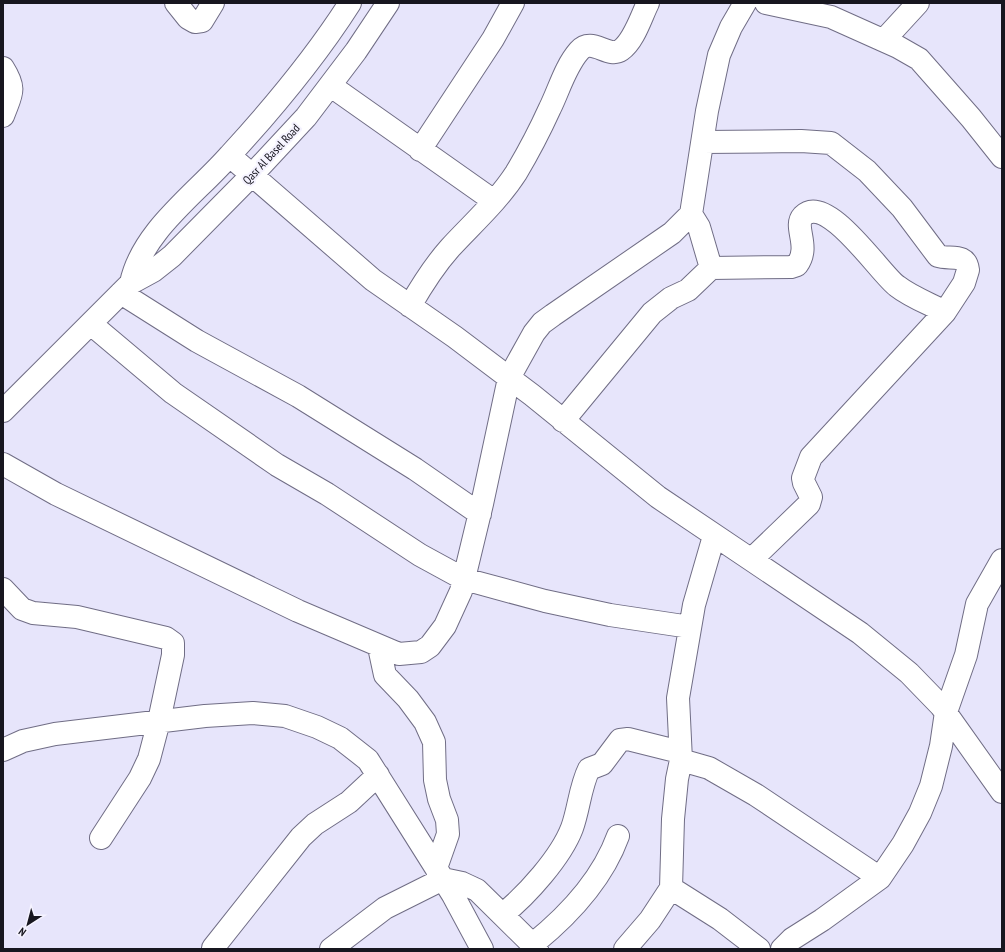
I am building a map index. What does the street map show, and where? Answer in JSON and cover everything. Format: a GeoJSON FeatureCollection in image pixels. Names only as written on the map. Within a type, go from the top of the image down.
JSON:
{"type":"FeatureCollection","features":[{"type":"Feature","properties":{"kind":"street"},"geometry":{"type":"LineString","coordinates":[[176,3],[188,18],[195,22],[202,21],[213,3]]}},
{"type":"Feature","properties":{"kind":"street","name":"Qasr Al Basel Road"},"geometry":{"type":"LineString","coordinates":[[126,288],[138,258],[152,237],[230,156],[307,65],[350,3]]}},
{"type":"Feature","properties":{"kind":"street"},"geometry":{"type":"LineString","coordinates":[[359,3],[384,9]]}},
{"type":"Feature","properties":{"kind":"street"},"geometry":{"type":"LineString","coordinates":[[420,150],[493,38],[513,3]]}},
{"type":"Feature","properties":{"kind":"street"},"geometry":{"type":"LineString","coordinates":[[410,306],[427,276],[494,201],[515,173],[549,111],[571,62],[579,50],[594,46],[611,52],[620,51],[626,46],[633,34],[648,3]]}},
{"type":"Feature","properties":{"kind":"street"},"geometry":{"type":"LineString","coordinates":[[3,464],[63,498],[298,611],[399,654],[421,652],[430,646],[445,626],[464,579],[480,514],[509,378],[534,333],[542,323],[672,233],[691,214],[707,110],[719,55],[731,27],[745,3]]}},
{"type":"Feature","properties":{"kind":"street"},"geometry":{"type":"LineString","coordinates":[[766,3],[831,17],[884,40],[919,59],[971,118],[1002,157]]}},
{"type":"Feature","properties":{"kind":"street"},"geometry":{"type":"LineString","coordinates":[[884,40],[918,3]]}},
{"type":"Feature","properties":{"kind":"street","name":"Qasr Al Basel Road"},"geometry":{"type":"LineString","coordinates":[[5,404],[91,324],[126,288],[163,264],[252,176],[295,129],[331,86],[384,9]]}},
{"type":"Feature","properties":{"kind":"street"},"geometry":{"type":"LineString","coordinates":[[3,68],[12,84],[13,91],[3,116]]}},
{"type":"Feature","properties":{"kind":"street"},"geometry":{"type":"LineString","coordinates":[[331,86],[494,201]]}},
{"type":"Feature","properties":{"kind":"street"},"geometry":{"type":"LineString","coordinates":[[703,142],[801,141],[831,143],[867,171],[902,208],[938,256],[958,258],[968,266],[964,284],[945,312],[811,457],[803,478],[804,483],[812,497],[808,504],[752,559]]}},
{"type":"Feature","properties":{"kind":"street"},"geometry":{"type":"LineString","coordinates":[[230,156],[373,280],[509,378],[658,496],[714,536],[752,559],[860,633],[909,673],[946,712],[998,777]]}},
{"type":"Feature","properties":{"kind":"street"},"geometry":{"type":"LineString","coordinates":[[563,421],[652,313],[671,298],[688,290],[711,268],[791,267],[797,265],[804,249],[800,229],[802,219],[806,214],[816,213],[832,218],[846,229],[897,286],[945,312]]}},
{"type":"Feature","properties":{"kind":"street"},"geometry":{"type":"LineString","coordinates":[[691,214],[699,227],[711,268]]}},
{"type":"Feature","properties":{"kind":"street"},"geometry":{"type":"LineString","coordinates":[[126,288],[197,340],[298,396],[415,469],[480,514]]}},
{"type":"Feature","properties":{"kind":"street"},"geometry":{"type":"LineString","coordinates":[[91,324],[173,393],[277,465],[327,494],[420,555],[464,579],[545,601],[610,615],[690,627]]}},
{"type":"Feature","properties":{"kind":"street"},"geometry":{"type":"LineString","coordinates":[[625,949],[650,920],[671,888],[673,819],[681,756],[678,698],[694,605],[714,536]]}},
{"type":"Feature","properties":{"kind":"street"},"geometry":{"type":"LineString","coordinates":[[782,949],[792,939],[839,908],[880,878],[903,844],[920,813],[931,786],[941,746],[946,712],[966,655],[977,604],[1002,560]]}},
{"type":"Feature","properties":{"kind":"street"},"geometry":{"type":"LineString","coordinates":[[3,589],[22,609],[33,613],[91,620],[172,641],[174,645],[159,721],[149,759],[140,778],[101,838]]}},
{"type":"Feature","properties":{"kind":"street"},"geometry":{"type":"LineString","coordinates":[[331,949],[364,922],[440,874],[448,834],[447,820],[439,799],[435,780],[434,742],[424,722],[408,699],[386,675],[382,665],[380,647]]}},
{"type":"Feature","properties":{"kind":"street"},"geometry":{"type":"LineString","coordinates":[[3,750],[23,741],[55,734],[159,721],[253,713],[285,716],[317,727],[340,738],[368,760],[440,874],[482,949]]}},
{"type":"Feature","properties":{"kind":"street"},"geometry":{"type":"LineString","coordinates":[[503,914],[519,901],[534,885],[572,829],[588,770],[602,764],[620,740],[628,739],[681,756],[709,768],[756,796],[880,878]]}},
{"type":"Feature","properties":{"kind":"street"},"geometry":{"type":"LineString","coordinates":[[213,948],[301,837],[315,824],[349,802],[378,775]]}},
{"type":"Feature","properties":{"kind":"street"},"geometry":{"type":"LineString","coordinates":[[440,874],[472,886],[486,897],[535,946],[558,924],[593,882],[610,857],[618,836]]}},
{"type":"Feature","properties":{"kind":"street"},"geometry":{"type":"LineString","coordinates":[[671,888],[720,919],[759,949]]}}]}
